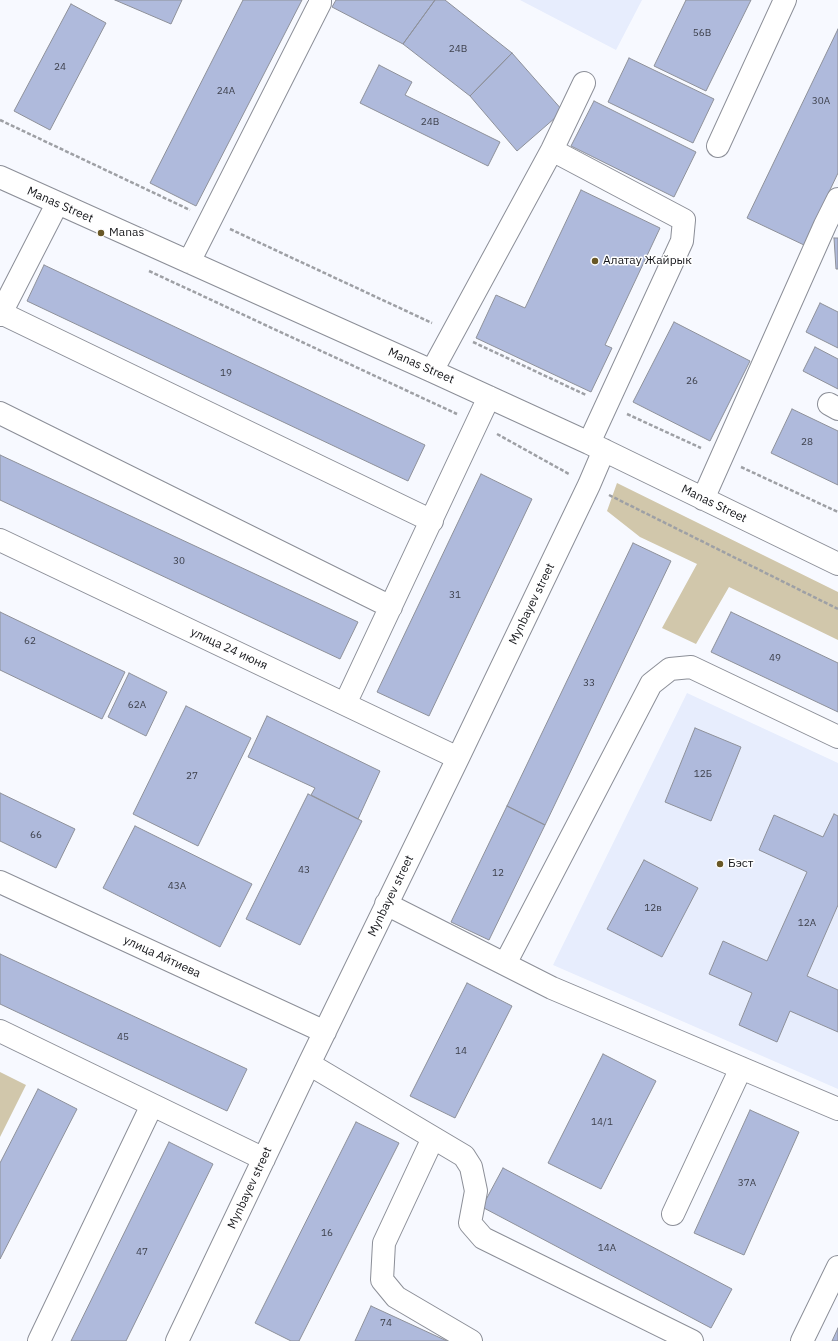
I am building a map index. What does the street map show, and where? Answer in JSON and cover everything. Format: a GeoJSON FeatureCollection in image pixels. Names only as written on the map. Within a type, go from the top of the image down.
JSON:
{"type":"FeatureCollection","features":[{"type":"Feature","properties":{"kind":"street"},"geometry":{"type":"LineString","coordinates":[[189,262],[320,3],[320,0]]}},
{"type":"Feature","properties":{"kind":"street"},"geometry":{"type":"LineString","coordinates":[[718,146],[785,0]]}},
{"type":"Feature","properties":{"kind":"street"},"geometry":{"type":"LineString","coordinates":[[432,371],[552,150],[584,83]]}},
{"type":"Feature","properties":{"kind":"street","name":"Mynbayev street"},"geometry":{"type":"LineString","coordinates":[[177,1341],[589,484],[596,447],[607,405],[682,241],[684,220],[552,150]]}},
{"type":"Feature","properties":{"kind":"street","name":"Manas Street"},"geometry":{"type":"LineString","coordinates":[[0,177],[57,204],[432,371],[596,447],[838,564]]}},
{"type":"Feature","properties":{"kind":"street"},"geometry":{"type":"LineString","coordinates":[[703,499],[721,457],[831,226],[838,199]]}},
{"type":"Feature","properties":{"kind":"street"},"geometry":{"type":"LineString","coordinates":[[57,204],[1,314],[432,521]]}},
{"type":"Feature","properties":{"kind":"street"},"geometry":{"type":"LineString","coordinates":[[344,704],[489,398]]}},
{"type":"Feature","properties":{"kind":"street"},"geometry":{"type":"LineString","coordinates":[[0,413],[391,607]]}},
{"type":"Feature","properties":{"kind":"street","name":"улица 24 июня"},"geometry":{"type":"LineString","coordinates":[[0,540],[458,758]]}},
{"type":"Feature","properties":{"kind":"street"},"geometry":{"type":"LineString","coordinates":[[505,964],[651,684],[670,669],[691,667],[838,737]]}},
{"type":"Feature","properties":{"kind":"street","name":"улица Айтиева"},"geometry":{"type":"LineString","coordinates":[[0,882],[325,1032]]}},
{"type":"Feature","properties":{"kind":"street"},"geometry":{"type":"LineString","coordinates":[[386,904],[552,988],[838,1109]]}},
{"type":"Feature","properties":{"kind":"street"},"geometry":{"type":"LineString","coordinates":[[0,1031],[264,1159]]}},
{"type":"Feature","properties":{"kind":"street"},"geometry":{"type":"LineString","coordinates":[[309,1064],[464,1156],[471,1167],[476,1190],[470,1223],[483,1238],[692,1341]]}},
{"type":"Feature","properties":{"kind":"street"},"geometry":{"type":"LineString","coordinates":[[673,1214],[741,1068]]}},
{"type":"Feature","properties":{"kind":"street"},"geometry":{"type":"LineString","coordinates":[[39,1341],[152,1105]]}},
{"type":"Feature","properties":{"kind":"street"},"geometry":{"type":"LineString","coordinates":[[433,1138],[384,1243],[382,1280],[396,1297],[471,1341]]}},
{"type":"Feature","properties":{"kind":"street"},"geometry":{"type":"LineString","coordinates":[[802,1341],[838,1267]]}},
{"type":"Feature","properties":{"kind":"path"},"geometry":{"type":"LineString","coordinates":[[0,120],[838,512]]}},
{"type":"Feature","properties":{"kind":"path"},"geometry":{"type":"LineString","coordinates":[[147,270],[477,423],[589,484],[838,609]]}},
{"type":"Feature","properties":{"kind":"shaded area"},"geometry":{"type":"Polygon","coordinates":[[[520,0],[642,0],[616,50],[520,0]]]}},
{"type":"Feature","properties":{"kind":"shaded area"},"geometry":{"type":"Polygon","coordinates":[[[617,483],[838,592],[838,640],[729,587],[696,644],[662,628],[697,564],[640,537],[607,511],[617,483]]]}},
{"type":"Feature","properties":{"kind":"shaded area","name":"Бэст"},"geometry":{"type":"Polygon","coordinates":[[[687,693],[838,763],[838,1089],[553,965],[687,693]]]}},
{"type":"Feature","properties":{"kind":"shaded area"},"geometry":{"type":"Polygon","coordinates":[[[0,1072],[26,1085],[0,1137],[0,1072]]]}},
{"type":"Feature","properties":{"kind":"building"},"geometry":{"type":"Polygon","coordinates":[[[115,0],[182,0],[171,24],[115,0]]]}},
{"type":"Feature","properties":{"kind":"building"},"geometry":{"type":"Polygon","coordinates":[[[243,0],[302,0],[196,206],[150,183],[243,0]]]}},
{"type":"Feature","properties":{"kind":"building"},"geometry":{"type":"Polygon","coordinates":[[[336,0],[435,0],[403,44],[332,7],[336,0]]]}},
{"type":"Feature","properties":{"kind":"building"},"geometry":{"type":"Polygon","coordinates":[[[435,0],[445,0],[512,53],[470,96],[403,44],[435,0]]]}},
{"type":"Feature","properties":{"kind":"building"},"geometry":{"type":"Polygon","coordinates":[[[686,0],[751,0],[706,91],[654,66],[686,0]]]}},
{"type":"Feature","properties":{"kind":"building"},"geometry":{"type":"Polygon","coordinates":[[[71,4],[106,23],[50,130],[14,111],[71,4]]]}},
{"type":"Feature","properties":{"kind":"building"},"geometry":{"type":"Polygon","coordinates":[[[838,29],[838,173],[804,245],[747,218],[838,29]]]}},
{"type":"Feature","properties":{"kind":"building"},"geometry":{"type":"Polygon","coordinates":[[[512,53],[563,111],[517,151],[470,96],[512,53]]]}},
{"type":"Feature","properties":{"kind":"building"},"geometry":{"type":"Polygon","coordinates":[[[629,58],[714,99],[693,143],[608,102],[629,58]]]}},
{"type":"Feature","properties":{"kind":"building"},"geometry":{"type":"Polygon","coordinates":[[[379,65],[412,82],[405,95],[500,142],[488,166],[360,103],[379,65]]]}},
{"type":"Feature","properties":{"kind":"building"},"geometry":{"type":"Polygon","coordinates":[[[594,101],[696,152],[674,197],[571,146],[594,101]]]}},
{"type":"Feature","properties":{"kind":"building","name":"Алатау Жайрык"},"geometry":{"type":"Polygon","coordinates":[[[581,190],[660,228],[605,345],[612,348],[591,392],[476,338],[496,295],[525,308],[581,190]]]}},
{"type":"Feature","properties":{"kind":"building"},"geometry":{"type":"Polygon","coordinates":[[[834,238],[838,238],[838,269],[836,269],[834,238]]]}},
{"type":"Feature","properties":{"kind":"building"},"geometry":{"type":"Polygon","coordinates":[[[44,265],[425,445],[408,481],[27,301],[44,265]]]}},
{"type":"Feature","properties":{"kind":"building"},"geometry":{"type":"Polygon","coordinates":[[[820,303],[838,312],[838,348],[806,332],[820,303]]]}},
{"type":"Feature","properties":{"kind":"building"},"geometry":{"type":"Polygon","coordinates":[[[674,322],[750,361],[710,441],[633,402],[674,322]]]}},
{"type":"Feature","properties":{"kind":"building"},"geometry":{"type":"Polygon","coordinates":[[[815,347],[838,359],[838,389],[803,371],[815,347]]]}},
{"type":"Feature","properties":{"kind":"building"},"geometry":{"type":"Polygon","coordinates":[[[792,409],[838,431],[838,485],[771,453],[792,409]]]}},
{"type":"Feature","properties":{"kind":"building"},"geometry":{"type":"Polygon","coordinates":[[[0,455],[358,622],[340,659],[0,500],[0,455]]]}},
{"type":"Feature","properties":{"kind":"building"},"geometry":{"type":"Polygon","coordinates":[[[481,474],[532,499],[429,716],[377,692],[481,474]]]}},
{"type":"Feature","properties":{"kind":"building"},"geometry":{"type":"Polygon","coordinates":[[[633,543],[671,561],[545,825],[507,806],[633,543]]]}},
{"type":"Feature","properties":{"kind":"building"},"geometry":{"type":"Polygon","coordinates":[[[0,612],[125,672],[102,719],[0,670],[0,612]]]}},
{"type":"Feature","properties":{"kind":"building"},"geometry":{"type":"Polygon","coordinates":[[[731,612],[838,663],[838,712],[711,652],[731,612]]]}},
{"type":"Feature","properties":{"kind":"building"},"geometry":{"type":"Polygon","coordinates":[[[129,673],[167,692],[146,736],[108,717],[129,673]]]}},
{"type":"Feature","properties":{"kind":"building"},"geometry":{"type":"Polygon","coordinates":[[[186,706],[251,738],[198,846],[133,814],[186,706]]]}},
{"type":"Feature","properties":{"kind":"building"},"geometry":{"type":"Polygon","coordinates":[[[267,716],[380,771],[358,819],[311,795],[315,788],[248,757],[267,716]]]}},
{"type":"Feature","properties":{"kind":"building"},"geometry":{"type":"Polygon","coordinates":[[[695,728],[741,747],[711,821],[665,802],[695,728]]]}},
{"type":"Feature","properties":{"kind":"building"},"geometry":{"type":"Polygon","coordinates":[[[0,793],[75,829],[56,868],[0,841],[0,793]]]}},
{"type":"Feature","properties":{"kind":"building"},"geometry":{"type":"Polygon","coordinates":[[[308,794],[362,821],[300,945],[246,919],[308,794]]]}},
{"type":"Feature","properties":{"kind":"building"},"geometry":{"type":"Polygon","coordinates":[[[507,806],[545,825],[489,940],[451,922],[507,806]]]}},
{"type":"Feature","properties":{"kind":"building"},"geometry":{"type":"Polygon","coordinates":[[[834,814],[838,816],[838,905],[807,976],[838,990],[838,1032],[790,1011],[777,1042],[739,1025],[752,993],[709,974],[723,941],[767,961],[807,872],[759,850],[774,815],[823,837],[834,814]]]}},
{"type":"Feature","properties":{"kind":"building"},"geometry":{"type":"Polygon","coordinates":[[[135,826],[252,884],[220,947],[103,888],[135,826]]]}},
{"type":"Feature","properties":{"kind":"building"},"geometry":{"type":"Polygon","coordinates":[[[644,860],[698,888],[662,957],[607,929],[644,860]]]}},
{"type":"Feature","properties":{"kind":"building"},"geometry":{"type":"Polygon","coordinates":[[[0,954],[247,1069],[227,1111],[0,1004],[0,954]]]}},
{"type":"Feature","properties":{"kind":"building"},"geometry":{"type":"Polygon","coordinates":[[[467,983],[512,1006],[455,1118],[410,1096],[467,983]]]}},
{"type":"Feature","properties":{"kind":"building"},"geometry":{"type":"Polygon","coordinates":[[[603,1054],[656,1081],[601,1189],[548,1163],[603,1054]]]}},
{"type":"Feature","properties":{"kind":"building"},"geometry":{"type":"Polygon","coordinates":[[[38,1089],[77,1109],[0,1259],[0,1163],[38,1089]]]}},
{"type":"Feature","properties":{"kind":"building"},"geometry":{"type":"Polygon","coordinates":[[[750,1110],[799,1132],[744,1255],[694,1233],[750,1110]]]}},
{"type":"Feature","properties":{"kind":"building"},"geometry":{"type":"Polygon","coordinates":[[[356,1122],[399,1143],[299,1341],[291,1341],[255,1323],[356,1122]]]}},
{"type":"Feature","properties":{"kind":"building"},"geometry":{"type":"Polygon","coordinates":[[[169,1142],[213,1164],[126,1341],[71,1341],[169,1142]]]}},
{"type":"Feature","properties":{"kind":"building"},"geometry":{"type":"Polygon","coordinates":[[[503,1168],[732,1289],[711,1328],[482,1207],[503,1168]]]}},
{"type":"Feature","properties":{"kind":"building"},"geometry":{"type":"Polygon","coordinates":[[[371,1306],[447,1341],[355,1341],[371,1306]]]}},
{"type":"Feature","properties":{"kind":"building"},"geometry":{"type":"Polygon","coordinates":[[[838,1328],[838,1341],[832,1341],[838,1328]]]}},
{"type":"Feature","properties":{"kind":"place","name":"Manas"},"geometry":{"type":"Point","coordinates":[101,233]}},
{"type":"Feature","properties":{"kind":"place","name":"Алатау Жайрык"},"geometry":{"type":"Point","coordinates":[595,261]}},
{"type":"Feature","properties":{"kind":"place","name":"Бэст"},"geometry":{"type":"Point","coordinates":[720,864]}}]}
